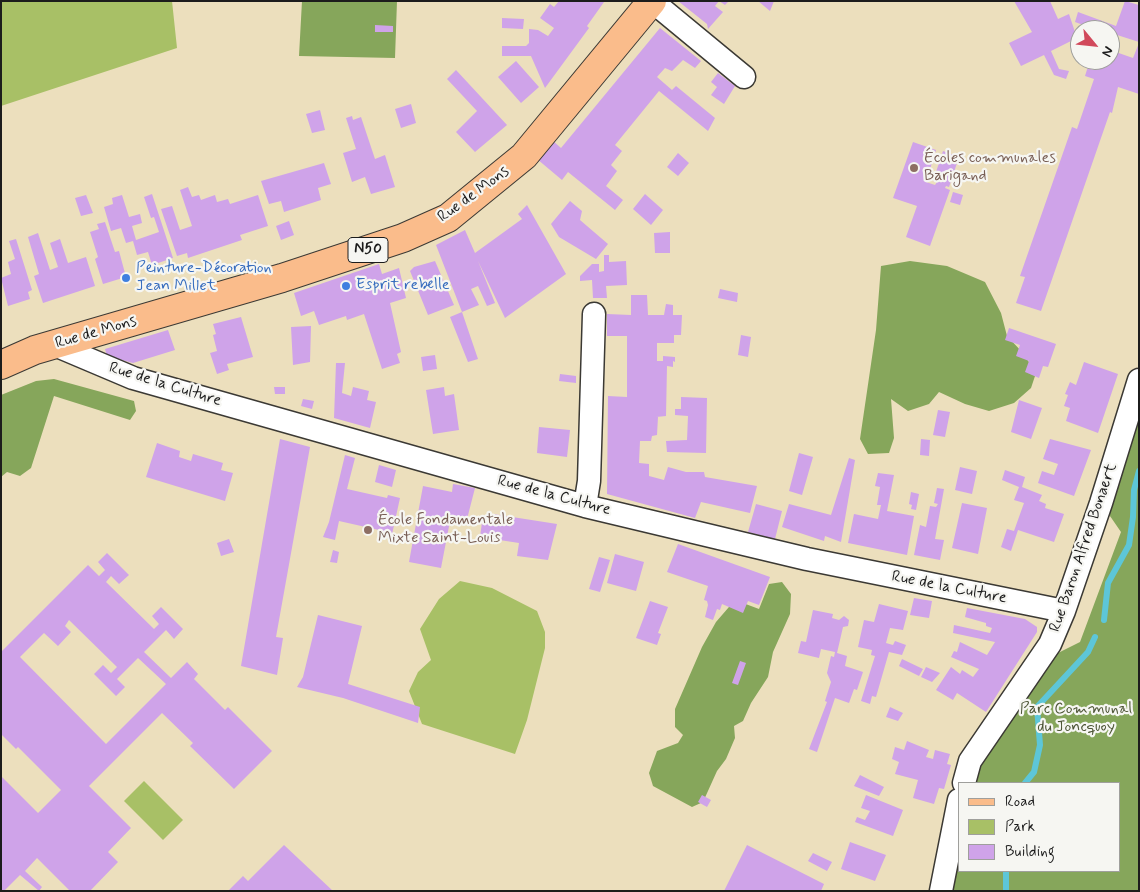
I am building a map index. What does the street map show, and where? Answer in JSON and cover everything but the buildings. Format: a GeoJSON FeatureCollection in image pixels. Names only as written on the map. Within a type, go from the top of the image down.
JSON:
{"type":"FeatureCollection","features":[{"type":"Feature","properties":{"kind":"main road","name":"Rue de Mons"},"geometry":{"type":"LineString","coordinates":[[1,365],[55,345],[282,278],[403,238],[448,218],[524,156],[652,1]]}},
{"type":"Feature","properties":{"kind":"street"},"geometry":{"type":"LineString","coordinates":[[652,1],[744,77]]}},
{"type":"Feature","properties":{"kind":"street"},"geometry":{"type":"LineString","coordinates":[[585,506],[589,481],[594,314]]}},
{"type":"Feature","properties":{"kind":"street","name":"Rue de la Culture"},"geometry":{"type":"LineString","coordinates":[[55,345],[133,378],[585,506],[807,559],[1064,611]]}},
{"type":"Feature","properties":{"kind":"street","name":"Rue Baron Alfred Bonaert"},"geometry":{"type":"LineString","coordinates":[[964,782],[970,761],[1040,662],[1064,611],[1101,502],[1139,380]]}},
{"type":"Feature","properties":{"kind":"street"},"geometry":{"type":"LineString","coordinates":[[941,891],[958,805]]}},
{"type":"Feature","properties":{"kind":"green space"},"geometry":{"type":"Polygon","coordinates":[[[1,1],[172,1],[177,48],[1,106],[1,1]]]}},
{"type":"Feature","properties":{"kind":"green space"},"geometry":{"type":"Polygon","coordinates":[[[302,1],[397,1],[395,58],[299,56],[302,1]]]}},
{"type":"Feature","properties":{"kind":"green space"},"geometry":{"type":"Polygon","coordinates":[[[910,261],[947,266],[985,282],[1001,313],[1007,336],[1023,353],[1036,373],[1031,388],[1014,403],[989,411],[965,404],[939,392],[929,404],[908,411],[891,399],[894,438],[889,453],[868,454],[860,439],[876,330],[881,266],[910,261]]]}},
{"type":"Feature","properties":{"kind":"green space"},"geometry":{"type":"Polygon","coordinates":[[[54,379],[134,401],[136,411],[130,420],[54,396],[31,468],[20,476],[7,472],[1,477],[1,395],[36,381],[54,379]]]}},
{"type":"Feature","properties":{"kind":"green space","name":"Parc Communal du Joncquoy"},"geometry":{"type":"Polygon","coordinates":[[[1139,380],[1139,891],[941,891],[958,805],[958,872],[1120,872],[1120,782],[965,782],[1040,662],[1080,642],[1121,532],[1101,503],[1139,380]]]}},
{"type":"Feature","properties":{"kind":"green space"},"geometry":{"type":"Polygon","coordinates":[[[460,581],[492,588],[537,611],[545,632],[545,648],[527,720],[515,754],[422,724],[409,691],[418,672],[431,660],[420,629],[439,599],[460,581]]]}},
{"type":"Feature","properties":{"kind":"green space"},"geometry":{"type":"Polygon","coordinates":[[[782,582],[791,594],[790,614],[773,652],[768,677],[751,703],[743,721],[734,726],[735,738],[703,802],[692,807],[653,786],[649,773],[657,751],[678,743],[683,735],[675,727],[675,709],[702,647],[716,622],[735,600],[759,609],[769,584],[782,582]]]}},
{"type":"Feature","properties":{"kind":"green space"},"geometry":{"type":"Polygon","coordinates":[[[144,781],[183,820],[163,840],[124,801],[144,781]]]}},
{"type":"Feature","properties":{"kind":"waterway"},"geometry":{"type":"LineString","coordinates":[[1104,620],[1108,583],[1129,545],[1134,490],[1139,471]]}},
{"type":"Feature","properties":{"kind":"waterway"},"geometry":{"type":"LineString","coordinates":[[1026,782],[1034,772],[1040,745],[1037,707],[1088,652],[1095,637]]}},
{"type":"Feature","properties":{"kind":"waterway"},"geometry":{"type":"LineString","coordinates":[[1006,872],[1006,891]]}},
{"type":"Feature","properties":{"kind":"place","name":"Écoles communales Barigand"},"geometry":{"type":"Point","coordinates":[914,168]}},
{"type":"Feature","properties":{"kind":"place","name":"Peinture-Décoration Jean Millet"},"geometry":{"type":"Point","coordinates":[126,278]}},
{"type":"Feature","properties":{"kind":"place","name":"Esprit rebelle"},"geometry":{"type":"Point","coordinates":[346,286]}},
{"type":"Feature","properties":{"kind":"place","name":"École Fondamentale Mixte Saint-Louis"},"geometry":{"type":"Point","coordinates":[368,530]}}]}
